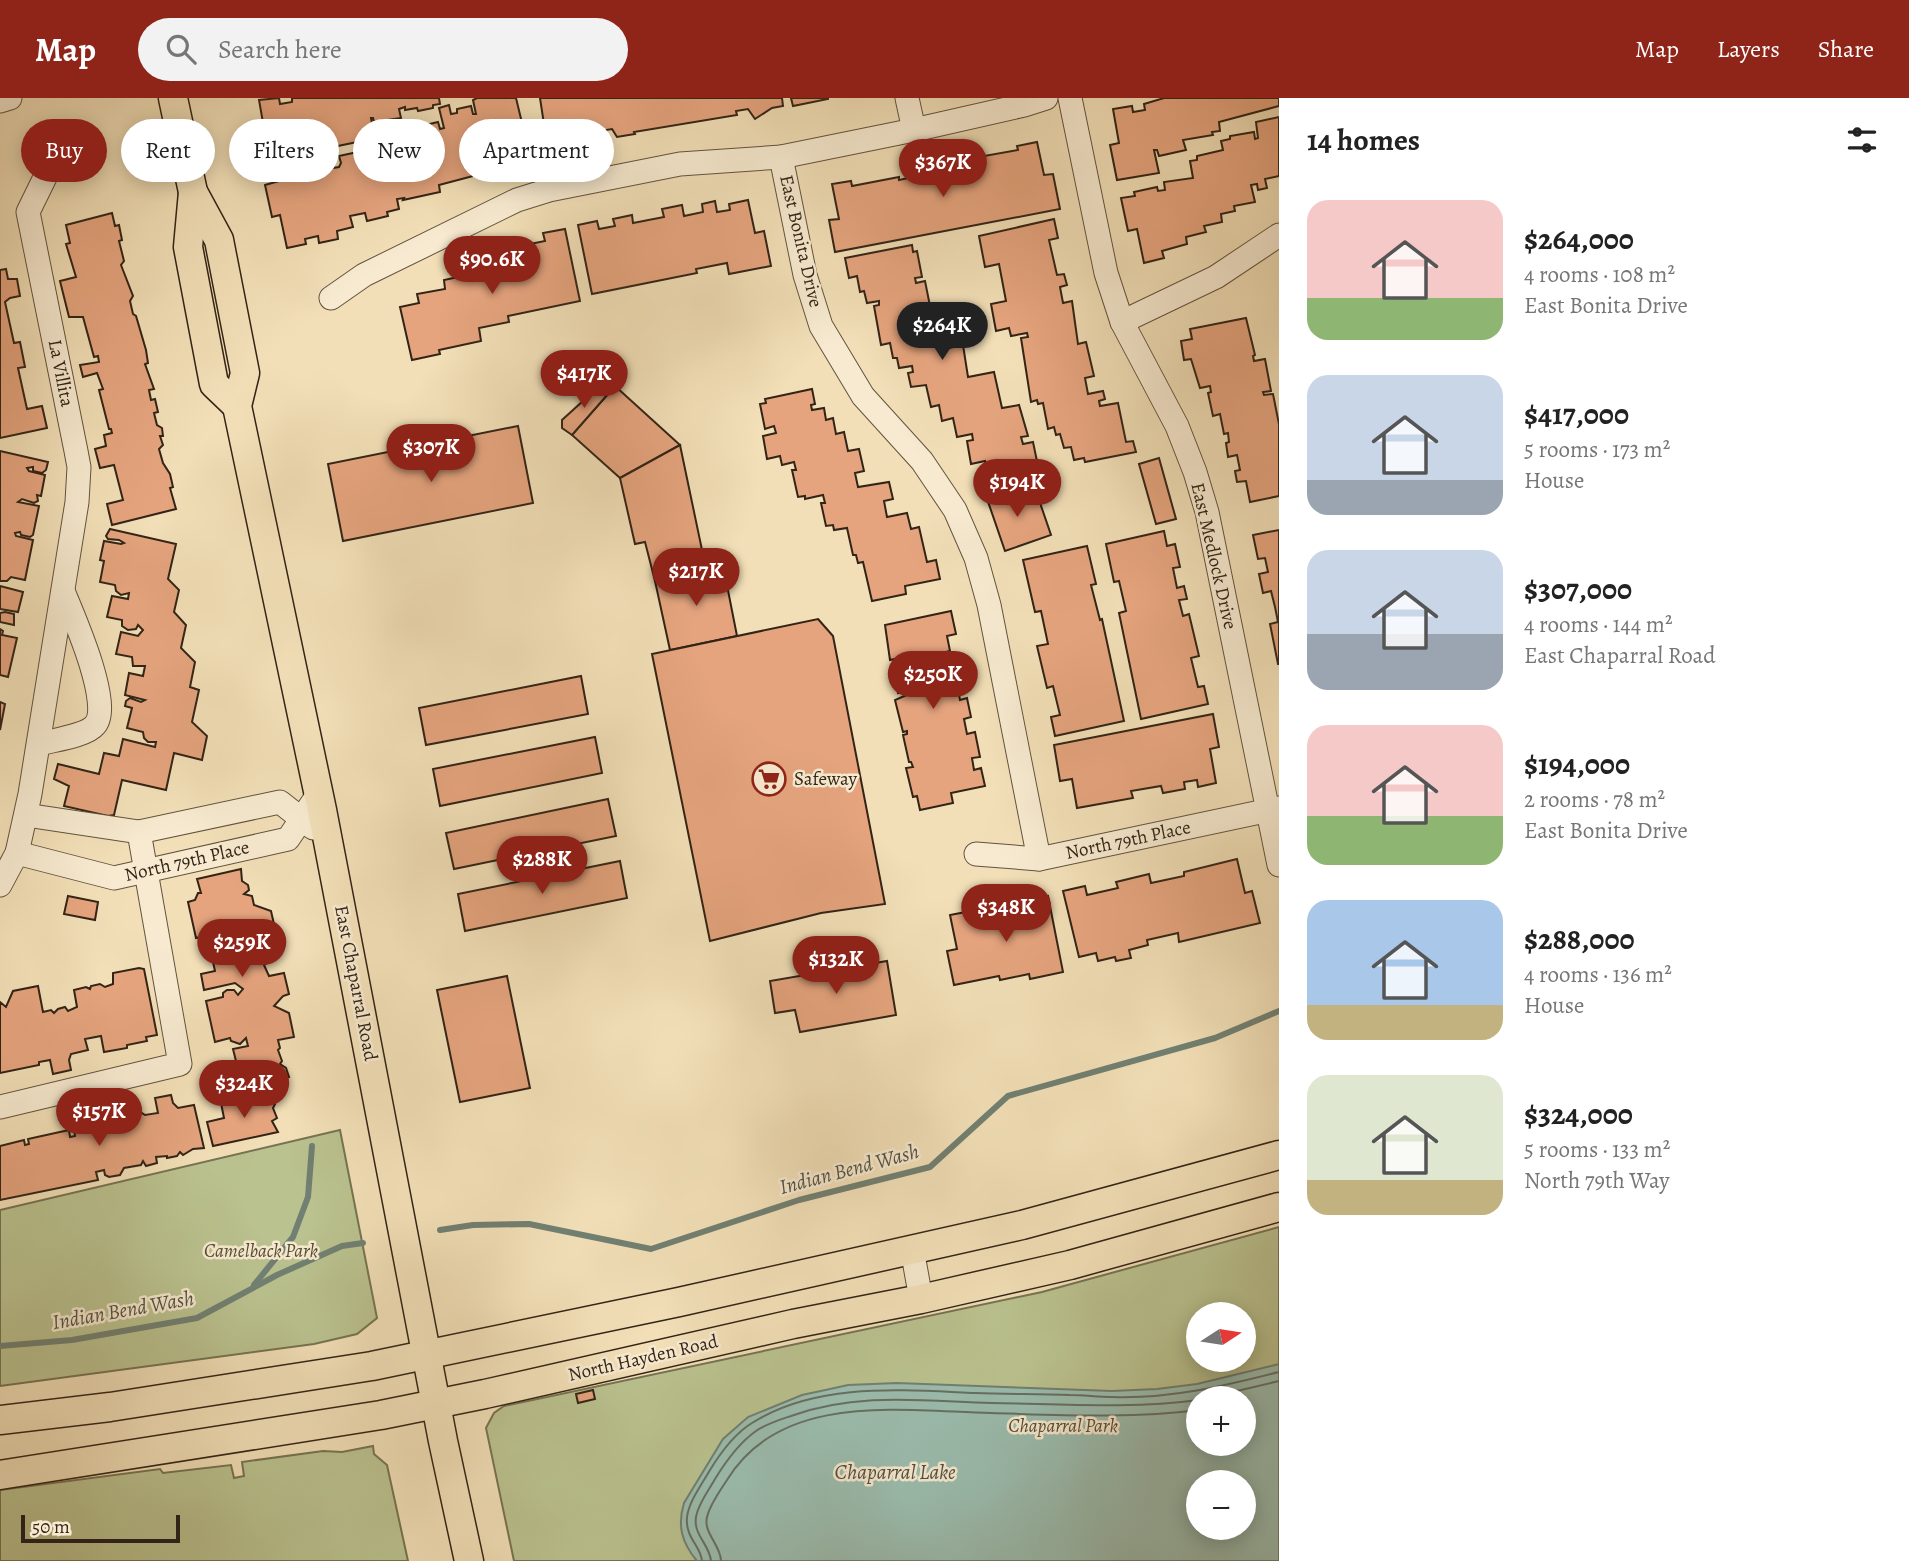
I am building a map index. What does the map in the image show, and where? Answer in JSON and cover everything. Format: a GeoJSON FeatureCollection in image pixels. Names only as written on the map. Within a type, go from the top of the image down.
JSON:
{"type":"FeatureCollection","features":[{"type":"Feature","properties":{"kind":"main road","name":"East Chaparral Road"},"geometry":{"type":"LineString","coordinates":[[173,98],[193,192],[219,240],[245,373],[237,406],[329,842],[469,1561]]}},
{"type":"Feature","properties":{"kind":"main road"},"geometry":{"type":"LineString","coordinates":[[0,1420],[110,1407],[372,1366],[680,1302],[1022,1225],[1279,1155]]}},
{"type":"Feature","properties":{"kind":"main road","name":"North Hayden Road"},"geometry":{"type":"LineString","coordinates":[[0,1475],[94,1462],[437,1404],[1070,1265],[1279,1207]]}},
{"type":"Feature","properties":{"kind":"street"},"geometry":{"type":"LineString","coordinates":[[0,101],[10,98]]}},
{"type":"Feature","properties":{"kind":"street"},"geometry":{"type":"LineString","coordinates":[[907,98],[914,130]]}},
{"type":"Feature","properties":{"kind":"street"},"geometry":{"type":"LineString","coordinates":[[331,298],[364,275],[517,200],[549,190],[680,164],[782,157],[1024,106],[1046,98]]}},
{"type":"Feature","properties":{"kind":"street","name":"East Medlock Drive"},"geometry":{"type":"LineString","coordinates":[[1070,98],[1106,273],[1122,322],[1177,426],[1207,512],[1273,810],[1279,865]]}},
{"type":"Feature","properties":{"kind":"street","name":"East Bonita Drive"},"geometry":{"type":"LineString","coordinates":[[782,157],[805,275],[821,326],[863,396],[922,461],[955,510],[975,558],[989,605],[1040,859]]}},
{"type":"Feature","properties":{"kind":"street","name":"La Villita"},"geometry":{"type":"LineString","coordinates":[[17,853],[26,814],[63,591],[77,502],[79,467],[28,212],[43,182]]}},
{"type":"Feature","properties":{"kind":"street"},"geometry":{"type":"LineString","coordinates":[[1122,322],[1216,278],[1279,235]]}},
{"type":"Feature","properties":{"kind":"street","name":"La Villita"},"geometry":{"type":"LineString","coordinates":[[38,744],[93,728],[100,718],[100,706],[90,662],[63,591]]}},
{"type":"Feature","properties":{"kind":"street","name":"North 79th Place"},"geometry":{"type":"LineString","coordinates":[[17,853],[114,878],[288,839],[319,793]]}},
{"type":"Feature","properties":{"kind":"street","name":"North 79th Place"},"geometry":{"type":"LineString","coordinates":[[26,814],[139,832],[280,802],[329,842]]}},
{"type":"Feature","properties":{"kind":"street","name":"North 79th Place"},"geometry":{"type":"LineString","coordinates":[[976,854],[1040,859],[1273,810]]}},
{"type":"Feature","properties":{"kind":"street"},"geometry":{"type":"LineString","coordinates":[[204,818],[211,856]]}},
{"type":"Feature","properties":{"kind":"street"},"geometry":{"type":"LineString","coordinates":[[0,1107],[180,1064],[139,832]]}},
{"type":"Feature","properties":{"kind":"street"},"geometry":{"type":"LineString","coordinates":[[0,885],[17,853]]}},
{"type":"Feature","properties":{"kind":"street"},"geometry":{"type":"LineString","coordinates":[[912,1249],[921,1299]]}},
{"type":"Feature","properties":{"kind":"green space","name":"Camelback Park"},"geometry":{"type":"Polygon","coordinates":[[[340,1130],[377,1318],[357,1334],[314,1344],[0,1386],[0,1210],[340,1130]]]}},
{"type":"Feature","properties":{"kind":"green space","name":"Chaparral Park"},"geometry":{"type":"Polygon","coordinates":[[[1279,1227],[1279,1561],[514,1561],[486,1428],[494,1413],[504,1406],[1042,1292],[1279,1227]]]}},
{"type":"Feature","properties":{"kind":"green space"},"geometry":{"type":"Polygon","coordinates":[[[373,1446],[374,1454],[387,1465],[408,1561],[0,1561],[0,1490],[160,1469],[163,1473],[231,1465],[234,1478],[244,1476],[242,1462],[323,1451],[342,1452],[373,1446]]]}},
{"type":"Feature","properties":{"kind":"water","name":"Chaparral Lake"},"geometry":{"type":"Polygon","coordinates":[[[1279,1364],[1279,1561],[697,1561],[682,1534],[684,1503],[723,1439],[748,1417],[802,1395],[848,1385],[897,1383],[1112,1391],[1157,1389],[1256,1372],[1256,1370],[1279,1364]]]}},
{"type":"Feature","properties":{"kind":"building"},"geometry":{"type":"Polygon","coordinates":[[[279,98],[280,104],[292,102],[292,98],[439,98],[440,104],[418,111],[417,108],[399,109],[401,118],[353,119],[353,143],[339,146],[339,119],[262,119],[259,100],[279,98]]]}},
{"type":"Feature","properties":{"kind":"building"},"geometry":{"type":"Polygon","coordinates":[[[516,98],[521,119],[459,119],[459,180],[439,185],[440,192],[397,199],[399,209],[387,212],[388,216],[367,221],[365,213],[350,216],[353,227],[337,231],[338,239],[319,243],[318,236],[305,239],[306,244],[287,248],[280,215],[272,217],[265,185],[276,182],[339,182],[339,156],[353,153],[353,182],[445,182],[445,119],[442,119],[439,108],[449,105],[451,114],[457,113],[457,109],[471,106],[473,114],[476,114],[473,100],[516,98]]]}},
{"type":"Feature","properties":{"kind":"building"},"geometry":{"type":"Polygon","coordinates":[[[540,98],[782,98],[783,106],[772,108],[755,119],[748,109],[736,111],[737,115],[617,137],[614,132],[614,119],[543,119],[540,98]]]}},
{"type":"Feature","properties":{"kind":"building"},"geometry":{"type":"Polygon","coordinates":[[[791,98],[828,98],[828,99],[793,106],[791,98]]]}},
{"type":"Feature","properties":{"kind":"building"},"geometry":{"type":"Polygon","coordinates":[[[1164,98],[1279,98],[1279,106],[1219,122],[1220,131],[1212,132],[1213,135],[1183,140],[1186,150],[1159,156],[1157,150],[1154,150],[1159,173],[1117,180],[1110,145],[1119,143],[1113,109],[1132,106],[1133,112],[1145,110],[1144,104],[1164,98]]]}},
{"type":"Feature","properties":{"kind":"building"},"geometry":{"type":"Polygon","coordinates":[[[1279,117],[1279,176],[1265,179],[1267,188],[1258,190],[1257,184],[1251,185],[1255,202],[1234,206],[1235,211],[1221,214],[1222,222],[1204,226],[1206,232],[1186,237],[1187,244],[1162,251],[1164,258],[1144,263],[1137,229],[1128,231],[1121,198],[1135,196],[1134,192],[1157,187],[1158,191],[1165,190],[1164,182],[1193,178],[1190,161],[1197,160],[1197,156],[1223,150],[1221,141],[1230,139],[1230,136],[1254,132],[1255,139],[1258,138],[1256,122],[1279,117]]]}},
{"type":"Feature","properties":{"kind":"building"},"geometry":{"type":"Polygon","coordinates":[[[1037,142],[1044,175],[1053,174],[1060,209],[835,252],[829,220],[839,219],[832,184],[851,181],[852,186],[899,177],[899,180],[913,177],[911,169],[952,160],[954,169],[985,163],[984,156],[1018,150],[1017,146],[1037,142]]]}},
{"type":"Feature","properties":{"kind":"building"},"geometry":{"type":"Polygon","coordinates":[[[748,200],[755,233],[764,231],[771,266],[729,274],[727,263],[696,269],[697,273],[592,294],[578,225],[597,221],[599,229],[615,226],[613,219],[632,215],[633,223],[664,217],[662,209],[682,205],[684,216],[703,212],[702,204],[715,201],[717,212],[730,210],[729,204],[748,200]]]}},
{"type":"Feature","properties":{"kind":"building"},"geometry":{"type":"Polygon","coordinates":[[[112,213],[115,226],[119,225],[122,240],[119,241],[124,261],[121,265],[133,296],[130,301],[133,314],[136,316],[146,350],[148,363],[145,364],[154,389],[149,390],[151,400],[155,399],[158,412],[154,413],[157,425],[162,428],[163,436],[160,436],[163,445],[159,449],[170,474],[173,487],[170,488],[176,509],[112,525],[107,504],[123,500],[114,465],[100,468],[95,449],[106,446],[104,435],[112,433],[99,390],[103,389],[97,373],[83,377],[80,365],[99,362],[98,356],[94,357],[83,317],[69,317],[60,281],[76,277],[66,244],[70,243],[66,225],[112,213]]]}},
{"type":"Feature","properties":{"kind":"building"},"geometry":{"type":"Polygon","coordinates":[[[1054,219],[1058,238],[1049,240],[1057,275],[1064,274],[1067,285],[1060,287],[1063,303],[1072,301],[1078,344],[1086,342],[1094,376],[1085,378],[1088,394],[1103,391],[1105,399],[1099,401],[1100,406],[1118,403],[1126,442],[1133,441],[1136,452],[1085,462],[1084,458],[1074,460],[1071,447],[1064,448],[1060,434],[1056,435],[1054,427],[1048,429],[1043,403],[1038,404],[1037,400],[1031,402],[1021,338],[1028,337],[1027,333],[1011,336],[1009,328],[996,331],[991,304],[1006,301],[999,264],[985,267],[979,236],[1054,219]]]}},
{"type":"Feature","properties":{"kind":"building"},"geometry":{"type":"Polygon","coordinates":[[[565,229],[580,301],[508,316],[509,322],[479,328],[481,341],[439,350],[440,354],[412,360],[400,307],[419,303],[417,294],[445,289],[444,280],[486,271],[484,262],[512,256],[510,248],[545,241],[543,233],[565,229]]]}},
{"type":"Feature","properties":{"kind":"building"},"geometry":{"type":"Polygon","coordinates":[[[912,245],[913,252],[917,251],[922,277],[915,278],[916,283],[925,281],[930,306],[924,307],[925,311],[948,307],[954,342],[948,343],[949,348],[963,345],[968,377],[994,372],[1002,408],[1019,405],[1028,436],[1021,437],[1023,444],[1033,442],[1038,466],[1031,468],[1032,473],[985,482],[982,467],[986,466],[985,461],[971,464],[967,441],[973,440],[972,434],[957,437],[953,418],[942,421],[939,405],[931,407],[926,385],[911,387],[908,373],[913,372],[912,366],[899,368],[897,358],[893,358],[890,343],[881,345],[874,306],[879,305],[879,301],[867,303],[864,291],[860,292],[857,276],[849,278],[845,258],[912,245]]]}},
{"type":"Feature","properties":{"kind":"building"},"geometry":{"type":"Polygon","coordinates":[[[6,269],[8,279],[17,279],[20,296],[5,302],[14,343],[20,342],[25,367],[18,368],[27,409],[42,406],[47,428],[0,438],[0,270],[6,269]]]}},
{"type":"Feature","properties":{"kind":"building"},"geometry":{"type":"Polygon","coordinates":[[[1246,318],[1254,361],[1265,359],[1271,391],[1263,392],[1264,395],[1273,394],[1279,424],[1279,496],[1250,502],[1246,481],[1237,482],[1235,471],[1240,470],[1237,455],[1228,457],[1228,433],[1224,434],[1220,414],[1213,416],[1208,393],[1211,392],[1210,386],[1200,388],[1191,359],[1184,360],[1181,341],[1192,339],[1190,329],[1246,318]]]}},
{"type":"Feature","properties":{"kind":"building"},"geometry":{"type":"Polygon","coordinates":[[[615,386],[680,445],[620,478],[572,435],[615,386]]]}},
{"type":"Feature","properties":{"kind":"building"},"geometry":{"type":"Polygon","coordinates":[[[615,386],[572,435],[562,428],[562,420],[594,391],[615,386]]]}},
{"type":"Feature","properties":{"kind":"building"},"geometry":{"type":"Polygon","coordinates":[[[812,389],[815,404],[811,405],[812,410],[824,408],[826,420],[833,418],[836,434],[844,432],[848,451],[859,449],[864,471],[855,473],[858,487],[889,482],[893,499],[884,501],[887,517],[907,513],[911,529],[919,527],[927,562],[936,560],[940,579],[905,586],[906,594],[872,601],[863,562],[858,563],[856,555],[853,555],[847,528],[834,530],[833,525],[826,526],[821,503],[825,503],[823,495],[805,499],[805,496],[798,497],[792,470],[796,470],[794,462],[782,465],[780,456],[767,459],[763,436],[776,433],[774,426],[765,429],[760,404],[766,403],[765,399],[812,389]]]}},
{"type":"Feature","properties":{"kind":"building"},"geometry":{"type":"Polygon","coordinates":[[[518,426],[533,503],[343,541],[328,464],[518,426]]]}},
{"type":"Feature","properties":{"kind":"building"},"geometry":{"type":"Polygon","coordinates":[[[680,445],[706,569],[655,581],[645,542],[635,544],[620,478],[680,445]]]}},
{"type":"Feature","properties":{"kind":"building"},"geometry":{"type":"Polygon","coordinates":[[[0,451],[48,462],[42,473],[33,471],[33,467],[27,468],[29,471],[45,475],[41,496],[37,495],[38,501],[34,503],[22,499],[18,502],[39,506],[33,535],[30,537],[21,535],[20,532],[15,533],[16,536],[33,540],[25,580],[11,577],[7,581],[0,581],[0,451]]]}},
{"type":"Feature","properties":{"kind":"building"},"geometry":{"type":"Polygon","coordinates":[[[1159,458],[1176,519],[1156,524],[1139,464],[1159,458]]]}},
{"type":"Feature","properties":{"kind":"building"},"geometry":{"type":"Polygon","coordinates":[[[1001,484],[1008,504],[1037,494],[1051,535],[1005,551],[984,490],[1001,484]]]}},
{"type":"Feature","properties":{"kind":"building"},"geometry":{"type":"Polygon","coordinates":[[[110,529],[176,544],[168,579],[179,590],[174,612],[186,625],[181,648],[195,662],[190,687],[199,690],[192,722],[207,736],[202,760],[174,753],[166,790],[122,780],[114,815],[108,816],[64,806],[69,786],[54,779],[58,764],[99,774],[104,753],[119,756],[123,739],[155,747],[156,742],[148,742],[143,732],[127,728],[132,708],[125,706],[126,701],[130,698],[141,702],[145,700],[125,695],[129,673],[143,676],[145,666],[133,666],[132,657],[116,654],[121,632],[138,636],[143,630],[138,625],[136,629],[128,630],[122,626],[122,620],[107,617],[112,596],[128,599],[129,593],[121,595],[116,591],[115,585],[100,582],[104,561],[100,560],[104,541],[124,543],[108,539],[106,536],[110,529]]]}},
{"type":"Feature","properties":{"kind":"building"},"geometry":{"type":"Polygon","coordinates":[[[1279,530],[1278,664],[1270,624],[1278,622],[1271,591],[1263,593],[1259,574],[1268,572],[1265,558],[1258,559],[1253,535],[1279,530]]]}},
{"type":"Feature","properties":{"kind":"building"},"geometry":{"type":"Polygon","coordinates":[[[1164,531],[1167,546],[1175,544],[1180,567],[1173,568],[1177,588],[1184,586],[1187,599],[1179,600],[1183,616],[1189,614],[1199,656],[1191,658],[1198,687],[1204,686],[1208,704],[1141,719],[1119,613],[1126,611],[1119,581],[1114,582],[1106,544],[1164,531]]]}},
{"type":"Feature","properties":{"kind":"building"},"geometry":{"type":"Polygon","coordinates":[[[1087,546],[1096,584],[1091,585],[1100,620],[1102,619],[1124,721],[1055,736],[1051,717],[1060,715],[1053,686],[1047,688],[1037,646],[1048,644],[1041,611],[1035,612],[1023,560],[1087,546]]]}},
{"type":"Feature","properties":{"kind":"building"},"geometry":{"type":"Polygon","coordinates":[[[723,565],[737,636],[670,650],[655,581],[723,565]]]}},
{"type":"Feature","properties":{"kind":"building"},"geometry":{"type":"Polygon","coordinates":[[[0,586],[23,592],[18,612],[0,609],[0,586]]]}},
{"type":"Feature","properties":{"kind":"building"},"geometry":{"type":"Polygon","coordinates":[[[951,611],[956,634],[947,636],[950,651],[946,652],[950,667],[946,668],[947,673],[959,671],[962,683],[957,684],[960,700],[967,698],[971,717],[964,719],[967,734],[975,732],[980,757],[972,758],[974,770],[981,768],[985,786],[951,793],[953,803],[920,810],[917,796],[913,797],[906,768],[913,767],[909,762],[903,735],[907,734],[907,731],[903,732],[895,700],[909,694],[908,691],[898,693],[893,667],[900,666],[900,663],[896,664],[895,659],[890,660],[885,625],[951,611]]]}},
{"type":"Feature","properties":{"kind":"building"},"geometry":{"type":"Polygon","coordinates":[[[0,613],[14,614],[14,625],[0,622],[0,613]]]}},
{"type":"Feature","properties":{"kind":"building","name":"Safeway"},"geometry":{"type":"Polygon","coordinates":[[[818,619],[833,636],[885,904],[821,913],[710,941],[652,654],[818,619]]]}},
{"type":"Feature","properties":{"kind":"building"},"geometry":{"type":"Polygon","coordinates":[[[0,629],[3,631],[2,635],[17,638],[8,677],[0,675],[0,629]]]}},
{"type":"Feature","properties":{"kind":"building"},"geometry":{"type":"Polygon","coordinates":[[[581,676],[588,714],[426,745],[419,708],[581,676]]]}},
{"type":"Feature","properties":{"kind":"building"},"geometry":{"type":"Polygon","coordinates":[[[0,702],[5,704],[0,730],[0,702]]]}},
{"type":"Feature","properties":{"kind":"building"},"geometry":{"type":"Polygon","coordinates":[[[1213,714],[1219,747],[1210,749],[1216,783],[1198,787],[1197,780],[1184,782],[1185,789],[1163,793],[1161,786],[1131,791],[1133,798],[1077,808],[1072,779],[1060,781],[1054,745],[1213,714]]]}},
{"type":"Feature","properties":{"kind":"building"},"geometry":{"type":"Polygon","coordinates":[[[595,737],[602,773],[440,806],[433,769],[595,737]]]}},
{"type":"Feature","properties":{"kind":"building"},"geometry":{"type":"Polygon","coordinates":[[[608,799],[616,836],[454,869],[446,833],[608,799]]]}},
{"type":"Feature","properties":{"kind":"building"},"geometry":{"type":"Polygon","coordinates":[[[1237,859],[1245,893],[1252,891],[1260,923],[1179,942],[1178,933],[1147,940],[1148,945],[1129,950],[1131,958],[1116,961],[1115,957],[1098,961],[1096,953],[1079,957],[1063,891],[1085,886],[1087,895],[1118,888],[1116,882],[1149,874],[1151,883],[1184,876],[1184,872],[1237,859]]]}},
{"type":"Feature","properties":{"kind":"building"},"geometry":{"type":"Polygon","coordinates":[[[620,861],[627,898],[465,931],[458,894],[620,861]]]}},
{"type":"Feature","properties":{"kind":"building"},"geometry":{"type":"Polygon","coordinates":[[[241,869],[242,881],[248,885],[249,890],[244,894],[252,896],[254,905],[271,911],[276,933],[263,936],[266,950],[262,952],[268,962],[264,965],[269,976],[284,973],[289,994],[283,996],[274,1006],[289,1013],[294,1037],[278,1040],[282,1061],[280,1064],[286,1068],[289,1077],[227,1091],[223,1073],[233,1070],[237,1065],[233,1049],[248,1046],[246,1038],[240,1044],[230,1038],[215,1042],[206,1001],[223,997],[227,990],[234,990],[238,995],[243,989],[235,983],[204,990],[201,974],[215,971],[210,948],[229,944],[227,935],[221,940],[212,939],[210,935],[196,938],[188,902],[195,900],[198,893],[201,893],[197,879],[241,869]]]}},
{"type":"Feature","properties":{"kind":"building"},"geometry":{"type":"Polygon","coordinates":[[[68,896],[98,902],[95,920],[64,914],[68,896]]]}},
{"type":"Feature","properties":{"kind":"building"},"geometry":{"type":"Polygon","coordinates":[[[1048,896],[1063,972],[1030,979],[1029,974],[1000,980],[999,976],[954,985],[947,951],[957,949],[950,915],[971,911],[972,919],[1002,913],[1001,909],[1031,903],[1030,900],[1048,896]]]}},
{"type":"Feature","properties":{"kind":"building"},"geometry":{"type":"Polygon","coordinates":[[[887,961],[896,1015],[800,1032],[795,1010],[775,1013],[770,981],[887,961]]]}},
{"type":"Feature","properties":{"kind":"building"},"geometry":{"type":"Polygon","coordinates":[[[144,969],[157,1035],[146,1037],[147,1041],[127,1045],[127,1048],[104,1052],[101,1036],[85,1039],[88,1050],[71,1054],[71,1070],[53,1074],[50,1060],[0,1073],[0,1002],[6,1007],[13,991],[38,986],[43,1012],[51,1010],[54,1013],[65,1007],[68,1011],[77,1007],[74,990],[86,987],[90,989],[91,986],[100,984],[105,987],[113,984],[113,973],[144,969]]]}},
{"type":"Feature","properties":{"kind":"building"},"geometry":{"type":"Polygon","coordinates":[[[507,976],[530,1088],[460,1102],[437,990],[507,976]]]}},
{"type":"Feature","properties":{"kind":"building"},"geometry":{"type":"Polygon","coordinates":[[[273,1092],[273,1108],[277,1118],[272,1121],[278,1132],[213,1146],[207,1122],[224,1118],[221,1103],[273,1092]]]}},
{"type":"Feature","properties":{"kind":"building"},"geometry":{"type":"Polygon","coordinates":[[[171,1095],[178,1108],[194,1105],[204,1148],[193,1149],[183,1155],[180,1152],[177,1156],[167,1158],[156,1157],[157,1163],[146,1166],[143,1161],[141,1165],[124,1168],[120,1175],[109,1177],[104,1170],[96,1172],[98,1180],[0,1200],[0,1146],[24,1140],[25,1145],[29,1144],[28,1139],[69,1130],[70,1137],[75,1136],[74,1129],[77,1125],[81,1124],[87,1130],[101,1127],[104,1119],[102,1107],[134,1100],[136,1109],[145,1115],[158,1113],[155,1098],[171,1095]]]}},
{"type":"Feature","properties":{"kind":"building"},"geometry":{"type":"Polygon","coordinates":[[[593,1390],[595,1399],[578,1403],[576,1394],[593,1390]]]}},
{"type":"Feature","properties":{"kind":"waterway","name":"Indian Bend Wash"},"geometry":{"type":"LineString","coordinates":[[440,1230],[473,1225],[529,1224],[651,1249],[799,1200],[930,1167],[1008,1096],[1215,1038],[1279,1011]]}},
{"type":"Feature","properties":{"kind":"waterway"},"geometry":{"type":"LineString","coordinates":[[254,1285],[293,1237],[308,1197],[312,1146]]}},
{"type":"Feature","properties":{"kind":"waterway","name":"Indian Bend Wash"},"geometry":{"type":"LineString","coordinates":[[0,1346],[72,1340],[197,1318],[277,1275],[342,1246],[363,1243]]}},
{"type":"Feature","properties":{"kind":"place","name":"Safeway"},"geometry":{"type":"Point","coordinates":[769,779]}}]}
